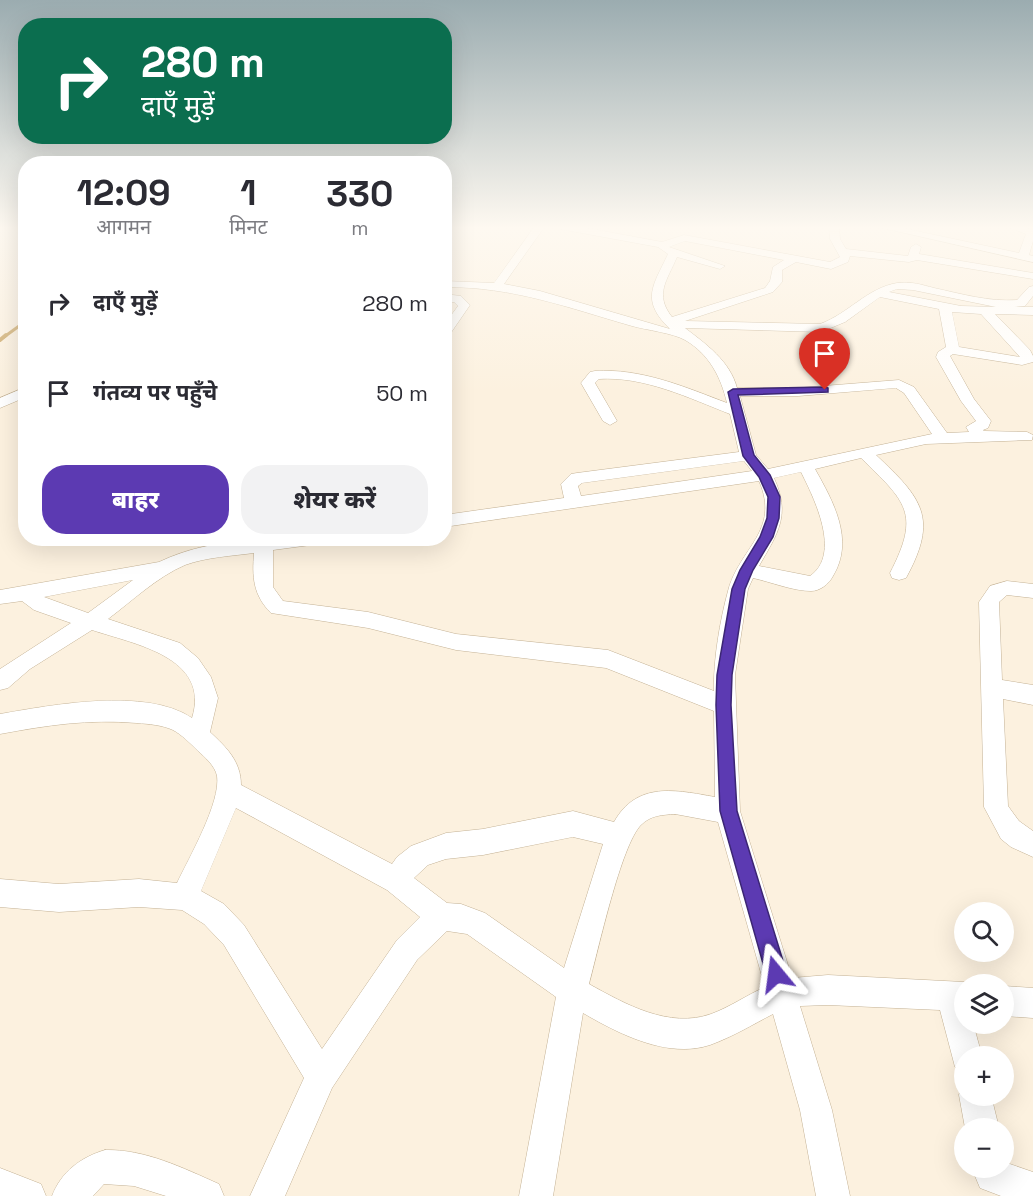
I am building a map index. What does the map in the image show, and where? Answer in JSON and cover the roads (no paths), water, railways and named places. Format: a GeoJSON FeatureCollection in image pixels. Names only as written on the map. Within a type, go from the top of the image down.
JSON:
{"type":"FeatureCollection","features":[{"type":"Feature","properties":{"kind":"street"},"geometry":{"type":"LineString","coordinates":[[496,287],[500,282]]}},
{"type":"Feature","properties":{"kind":"street"},"geometry":{"type":"LineString","coordinates":[[660,282],[656,299],[658,307],[671,322],[717,363],[728,379],[748,456],[764,475],[774,497],[773,518],[766,537],[738,589],[724,675],[723,705],[728,811],[816,1110],[833,1196]]}},
{"type":"Feature","properties":{"kind":"street"},"geometry":{"type":"LineString","coordinates":[[671,322],[769,290],[776,282]]}},
{"type":"Feature","properties":{"kind":"street"},"geometry":{"type":"LineString","coordinates":[[452,284],[496,287],[563,301],[635,325],[688,336]]}},
{"type":"Feature","properties":{"kind":"street"},"geometry":{"type":"LineString","coordinates":[[671,322],[821,328],[885,295],[896,286],[1025,308]]}},
{"type":"Feature","properties":{"kind":"street"},"geometry":{"type":"LineString","coordinates":[[1025,308],[1033,290]]}},
{"type":"Feature","properties":{"kind":"street"},"geometry":{"type":"LineString","coordinates":[[885,295],[945,308],[992,312],[1025,308]]}},
{"type":"Feature","properties":{"kind":"street"},"geometry":{"type":"LineString","coordinates":[[452,299],[457,299],[464,305],[452,322]]}},
{"type":"Feature","properties":{"kind":"street"},"geometry":{"type":"LineString","coordinates":[[945,308],[953,350]]}},
{"type":"Feature","properties":{"kind":"street"},"geometry":{"type":"LineString","coordinates":[[978,436],[974,427],[983,425],[984,421],[968,401],[943,355],[953,350],[1022,361],[1028,359],[992,312]]}},
{"type":"Feature","properties":{"kind":"street"},"geometry":{"type":"LineString","coordinates":[[610,421],[588,383],[595,375],[622,376],[735,402],[798,392],[899,384],[909,390],[942,437]]}},
{"type":"Feature","properties":{"kind":"street"},"geometry":{"type":"LineString","coordinates":[[0,404],[18,395]]}},
{"type":"Feature","properties":{"kind":"street"},"geometry":{"type":"LineString","coordinates":[[452,520],[764,475],[942,437],[1027,437]]}},
{"type":"Feature","properties":{"kind":"street"},"geometry":{"type":"LineString","coordinates":[[865,453],[890,477],[912,510],[916,528],[914,538],[899,573]]}},
{"type":"Feature","properties":{"kind":"street"},"geometry":{"type":"LineString","coordinates":[[574,502],[569,484],[577,478],[748,456]]}},
{"type":"Feature","properties":{"kind":"street"},"geometry":{"type":"LineString","coordinates":[[747,570],[812,584],[821,580],[828,571],[834,548],[834,526],[825,500],[806,467]]}},
{"type":"Feature","properties":{"kind":"street"},"geometry":{"type":"LineString","coordinates":[[0,681],[52,643],[91,621],[193,547],[264,546],[262,584],[267,598],[278,608],[368,620],[456,642],[580,654],[608,659],[723,705]]}},
{"type":"Feature","properties":{"kind":"street"},"geometry":{"type":"LineString","coordinates":[[0,597],[164,568]]}},
{"type":"Feature","properties":{"kind":"street"},"geometry":{"type":"LineString","coordinates":[[1033,591],[1001,588],[993,593],[989,602],[996,807],[1003,824],[1019,839],[1033,844]]}},
{"type":"Feature","properties":{"kind":"street"},"geometry":{"type":"LineString","coordinates":[[27,594],[41,605],[173,649],[188,659],[202,682],[207,698],[198,735]]}},
{"type":"Feature","properties":{"kind":"street"},"geometry":{"type":"LineString","coordinates":[[992,688],[1033,695]]}},
{"type":"Feature","properties":{"kind":"street"},"geometry":{"type":"LineString","coordinates":[[0,724],[60,713],[101,710],[157,715],[179,722],[198,735],[220,756],[229,772],[229,790],[222,813],[185,897]]}},
{"type":"Feature","properties":{"kind":"street"},"geometry":{"type":"LineString","coordinates":[[229,790],[396,881],[442,916],[461,918],[475,923],[572,991],[641,1026],[682,1034],[720,1028],[750,1010],[783,995],[813,989],[954,997]]}},
{"type":"Feature","properties":{"kind":"street"},"geometry":{"type":"LineString","coordinates":[[536,1196],[572,991],[613,850],[631,817],[650,804],[675,802],[728,811]]}},
{"type":"Feature","properties":{"kind":"street"},"geometry":{"type":"LineString","coordinates":[[396,881],[406,866],[420,855],[446,846],[483,842],[573,824],[591,827],[620,837]]}},
{"type":"Feature","properties":{"kind":"street"},"geometry":{"type":"LineString","coordinates":[[0,893],[59,898],[139,893],[185,897],[214,914],[234,935],[321,1077]]}},
{"type":"Feature","properties":{"kind":"street"},"geometry":{"type":"LineString","coordinates":[[267,1196],[321,1077],[407,951],[421,934],[442,916]]}},
{"type":"Feature","properties":{"kind":"street"},"geometry":{"type":"LineString","coordinates":[[1014,1001],[1033,1003]]}},
{"type":"Feature","properties":{"kind":"street"},"geometry":{"type":"LineString","coordinates":[[69,1196],[93,1171],[105,1165],[158,1177],[207,1196]]}},
{"type":"Feature","properties":{"kind":"street"},"geometry":{"type":"LineString","coordinates":[[993,1180],[1033,1189]]}},
{"type":"Feature","properties":{"kind":"street"},"geometry":{"type":"LineString","coordinates":[[0,1185],[29,1196]]}},
{"type":"Feature","properties":{"kind":"waterway"},"geometry":{"type":"LineString","coordinates":[[4,337],[18,327]]}},
{"type":"Feature","properties":{"kind":"waterway"},"geometry":{"type":"LineString","coordinates":[[0,340],[6,335]]}}]}
